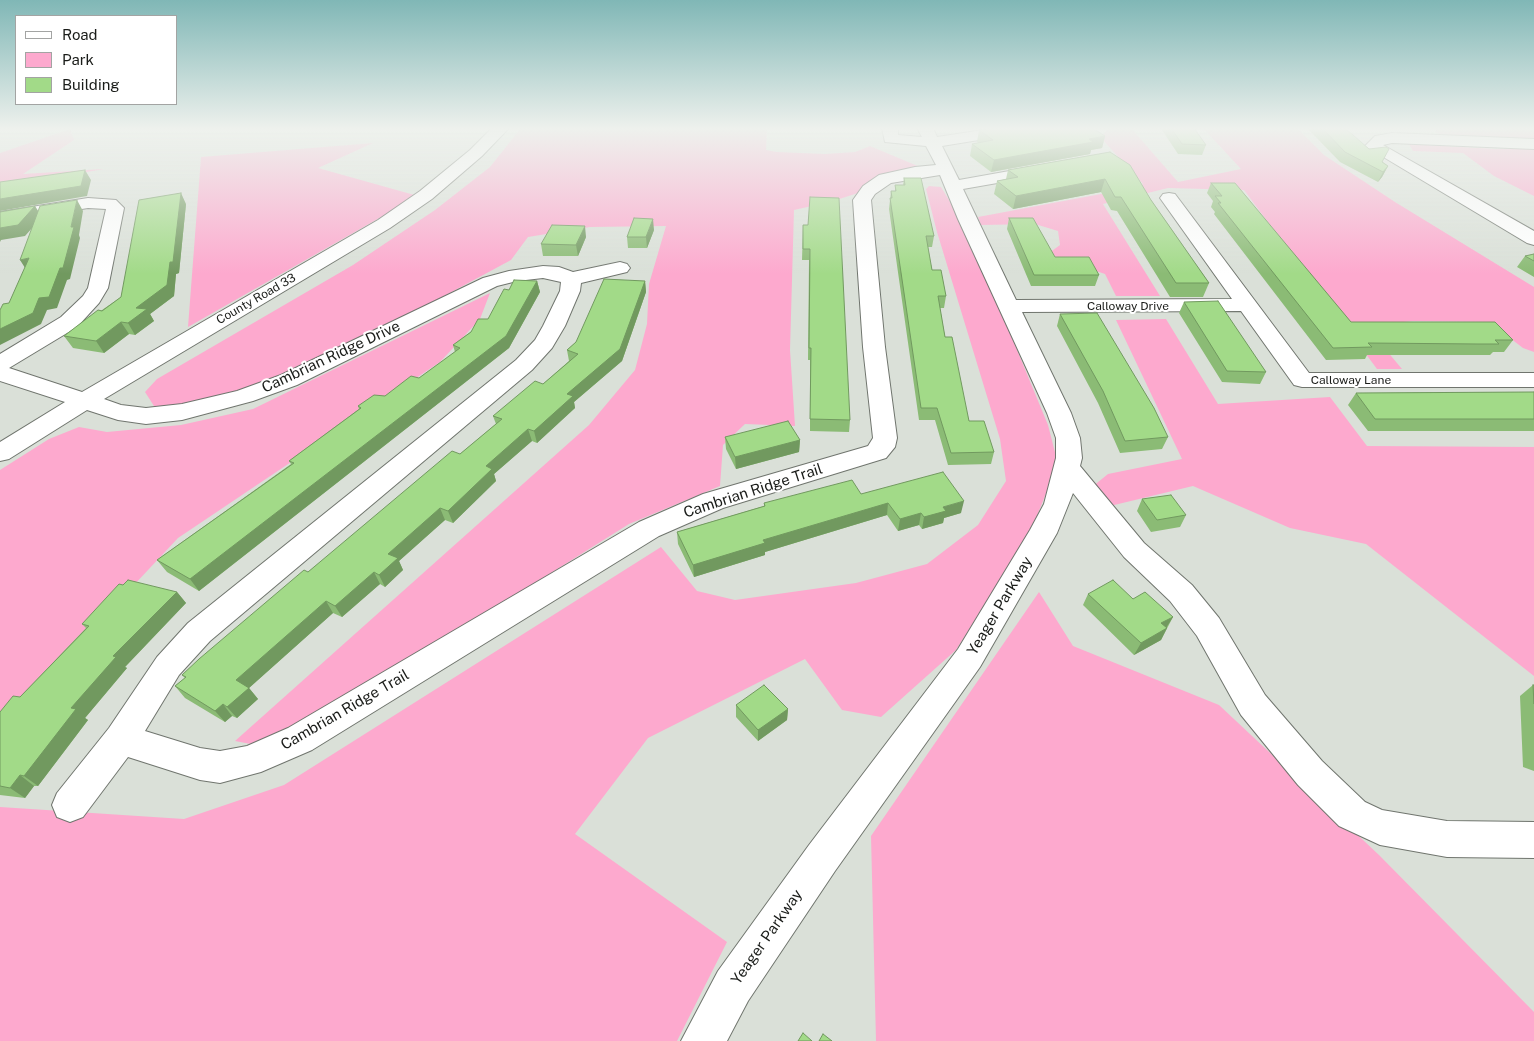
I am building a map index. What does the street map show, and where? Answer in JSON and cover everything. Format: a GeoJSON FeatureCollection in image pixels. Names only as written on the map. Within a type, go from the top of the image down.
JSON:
{"type":"FeatureCollection","features":[{"type":"Feature","properties":{"kind":"street","name":"County Road 33"},"geometry":{"type":"LineString","coordinates":[[0,454],[84,401],[384,224],[426,195],[448,177]]}},
{"type":"Feature","properties":{"kind":"street","name":"Cambrian Ridge Trail"},"geometry":{"type":"LineString","coordinates":[[121,739],[200,764],[220,767],[249,761],[300,739],[649,529],[713,501],[867,456],[891,455],[885,438],[874,347],[862,200],[869,190],[885,179],[895,177]]}},
{"type":"Feature","properties":{"kind":"street","name":"Cambrian Ridge Trail"},"geometry":{"type":"LineString","coordinates":[[942,177],[950,178]]}},
{"type":"Feature","properties":{"kind":"street"},"geometry":{"type":"LineString","coordinates":[[950,178],[964,177]]}},
{"type":"Feature","properties":{"kind":"street"},"geometry":{"type":"LineString","coordinates":[[1426,177],[1534,239]]}},
{"type":"Feature","properties":{"kind":"street","name":"Yeager Parkway"},"geometry":{"type":"LineString","coordinates":[[702,1041],[733,986],[822,858],[969,658],[1043,533],[1057,504],[1069,458],[1068,438],[1060,413],[967,219],[950,178]]}},
{"type":"Feature","properties":{"kind":"street","name":"Calloway Lane"},"geometry":{"type":"LineString","coordinates":[[1169,198],[1302,380],[1534,380]]}},
{"type":"Feature","properties":{"kind":"street"},"geometry":{"type":"LineString","coordinates":[[0,217],[88,203],[110,204],[115,208],[98,288],[92,299],[69,322],[0,364]]}},
{"type":"Feature","properties":{"kind":"street"},"geometry":{"type":"LineString","coordinates":[[70,805],[121,739],[168,666],[199,632],[524,365],[544,342],[554,326],[570,291],[571,279],[620,268]]}},
{"type":"Feature","properties":{"kind":"street","name":"Cambrian Ridge Drive"},"geometry":{"type":"LineString","coordinates":[[0,373],[118,412],[146,416],[201,408],[290,380],[490,282],[516,275],[543,272],[559,273],[571,279]]}},
{"type":"Feature","properties":{"kind":"street","name":"Calloway Drive"},"geometry":{"type":"LineString","coordinates":[[1009,306],[1248,305]]}},
{"type":"Feature","properties":{"kind":"street"},"geometry":{"type":"LineString","coordinates":[[1067,468],[1134,550],[1181,593],[1208,628],[1253,705],[1310,773],[1352,814],[1380,827],[1447,839],[1534,840]]}},
{"type":"Feature","properties":{"kind":"green space"},"geometry":{"type":"Polygon","coordinates":[[[0,177],[60,177],[0,187],[0,177]]]}},
{"type":"Feature","properties":{"kind":"green space"},"geometry":{"type":"Polygon","coordinates":[[[200,177],[349,177],[418,196],[188,327],[200,177]]]}},
{"type":"Feature","properties":{"kind":"green space"},"geometry":{"type":"Polygon","coordinates":[[[478,177],[897,177],[858,193],[830,202],[794,210],[790,350],[795,426],[745,424],[723,445],[720,486],[629,524],[366,689],[256,745],[235,741],[589,425],[635,370],[647,324],[649,284],[666,226],[590,227],[528,237],[511,260],[316,365],[238,393],[167,409],[154,406],[145,392],[157,379],[353,265],[435,210],[478,177]]]}},
{"type":"Feature","properties":{"kind":"green space"},"geometry":{"type":"Polygon","coordinates":[[[1136,177],[1173,177],[1178,182],[1204,177],[1357,177],[1534,287],[1534,352],[1523,348],[1489,322],[1413,321],[1366,326],[1402,369],[1377,369],[1244,190],[1168,188],[1103,204],[1160,296],[1116,296],[1105,274],[1060,259],[1049,253],[1060,245],[1058,231],[1035,224],[981,225],[978,217],[1133,188],[1143,184],[1136,177]]]}},
{"type":"Feature","properties":{"kind":"green space"},"geometry":{"type":"Polygon","coordinates":[[[1495,177],[1534,177],[1534,196],[1495,177]]]}},
{"type":"Feature","properties":{"kind":"green space"},"geometry":{"type":"Polygon","coordinates":[[[929,186],[941,187],[968,231],[1048,425],[1058,464],[1030,533],[956,650],[881,717],[842,710],[805,659],[648,738],[575,834],[727,942],[677,1041],[0,1041],[0,807],[184,819],[284,785],[661,547],[697,591],[735,600],[856,583],[927,564],[978,525],[1006,481],[1000,439],[937,232],[926,189],[929,186]]]}},
{"type":"Feature","properties":{"kind":"green space"},"geometry":{"type":"Polygon","coordinates":[[[490,293],[480,319],[440,362],[178,538],[0,728],[0,470],[49,439],[79,427],[107,432],[181,425],[253,409],[490,293]]]}},
{"type":"Feature","properties":{"kind":"green space"},"geometry":{"type":"Polygon","coordinates":[[[1166,319],[1218,404],[1330,397],[1367,446],[1534,447],[1534,676],[1366,544],[1290,528],[1193,486],[1106,507],[1092,487],[1108,474],[1182,459],[1116,320],[1166,319]]]}},
{"type":"Feature","properties":{"kind":"green space"},"geometry":{"type":"Polygon","coordinates":[[[1039,592],[1073,646],[1219,705],[1379,855],[1534,1012],[1534,1041],[876,1041],[871,836],[1039,592]]]}},
{"type":"Feature","properties":{"kind":"building"},"geometry":{"type":"Polygon","coordinates":[[[38,177],[83,177],[81,186],[0,199],[0,182],[38,177]]]}},
{"type":"Feature","properties":{"kind":"building"},"geometry":{"type":"Polygon","coordinates":[[[1018,177],[1137,177],[1209,283],[1176,283],[1121,197],[1115,197],[1105,179],[1016,196],[997,181],[1018,177]]]}},
{"type":"Feature","properties":{"kind":"building"},"geometry":{"type":"Polygon","coordinates":[[[904,178],[921,178],[934,236],[926,236],[932,270],[941,270],[946,296],[938,296],[945,337],[952,337],[969,421],[984,421],[994,452],[951,453],[937,408],[921,408],[890,198],[892,198],[891,191],[896,191],[895,185],[905,185],[904,178]]]}},
{"type":"Feature","properties":{"kind":"building"},"geometry":{"type":"Polygon","coordinates":[[[1211,183],[1235,183],[1351,322],[1495,322],[1513,340],[1495,340],[1499,344],[1368,343],[1372,347],[1333,348],[1218,203],[1221,203],[1215,196],[1222,196],[1211,183]]]}},
{"type":"Feature","properties":{"kind":"building"},"geometry":{"type":"Polygon","coordinates":[[[181,193],[173,262],[170,262],[167,285],[136,308],[147,309],[128,323],[121,322],[96,341],[64,336],[98,310],[102,311],[121,297],[139,200],[181,193]]]}},
{"type":"Feature","properties":{"kind":"building"},"geometry":{"type":"Polygon","coordinates":[[[810,197],[839,198],[850,420],[810,419],[810,249],[803,249],[803,225],[808,225],[810,197]]]}},
{"type":"Feature","properties":{"kind":"building"},"geometry":{"type":"Polygon","coordinates":[[[77,200],[71,227],[74,227],[63,268],[60,268],[49,297],[39,298],[33,313],[0,329],[0,310],[3,304],[9,303],[29,258],[20,260],[40,206],[77,200]]]}},
{"type":"Feature","properties":{"kind":"building"},"geometry":{"type":"Polygon","coordinates":[[[35,206],[18,225],[0,228],[0,212],[35,206]]]}},
{"type":"Feature","properties":{"kind":"building"},"geometry":{"type":"Polygon","coordinates":[[[634,218],[653,219],[646,237],[627,237],[634,218]]]}},
{"type":"Feature","properties":{"kind":"building"},"geometry":{"type":"Polygon","coordinates":[[[1009,218],[1033,218],[1055,257],[1089,257],[1099,275],[1034,275],[1009,218]]]}},
{"type":"Feature","properties":{"kind":"building"},"geometry":{"type":"Polygon","coordinates":[[[552,225],[585,226],[576,245],[541,244],[552,225]]]}},
{"type":"Feature","properties":{"kind":"building"},"geometry":{"type":"Polygon","coordinates":[[[1534,254],[1534,261],[1525,256],[1534,254]]]}},
{"type":"Feature","properties":{"kind":"building"},"geometry":{"type":"Polygon","coordinates":[[[604,279],[645,281],[620,349],[567,394],[573,396],[534,431],[528,429],[486,466],[492,469],[448,511],[440,508],[388,554],[398,558],[379,575],[374,572],[335,606],[326,601],[236,680],[249,688],[227,707],[223,704],[215,711],[175,686],[186,677],[182,675],[199,659],[304,570],[308,572],[452,451],[460,454],[502,419],[493,416],[535,381],[543,384],[578,354],[567,350],[576,342],[604,279]]]}},
{"type":"Feature","properties":{"kind":"building"},"geometry":{"type":"Polygon","coordinates":[[[514,280],[537,281],[506,336],[190,579],[157,560],[294,463],[289,461],[361,408],[358,406],[374,395],[385,396],[411,376],[419,378],[460,348],[453,345],[471,332],[478,319],[488,319],[504,289],[509,290],[514,280]]]}},
{"type":"Feature","properties":{"kind":"building"},"geometry":{"type":"Polygon","coordinates":[[[1218,301],[1266,372],[1227,371],[1184,302],[1218,301]]]}},
{"type":"Feature","properties":{"kind":"building"},"geometry":{"type":"Polygon","coordinates":[[[1097,313],[1154,408],[1168,437],[1125,441],[1103,391],[1060,314],[1097,313]]]}},
{"type":"Feature","properties":{"kind":"building"},"geometry":{"type":"Polygon","coordinates":[[[1534,392],[1534,419],[1375,419],[1356,393],[1534,392]]]}},
{"type":"Feature","properties":{"kind":"building"},"geometry":{"type":"Polygon","coordinates":[[[788,421],[800,440],[735,457],[725,437],[788,421]]]}},
{"type":"Feature","properties":{"kind":"building"},"geometry":{"type":"Polygon","coordinates":[[[943,472],[964,501],[943,507],[946,511],[924,517],[921,513],[900,519],[888,503],[763,540],[765,543],[693,565],[677,532],[765,506],[764,503],[852,480],[861,494],[943,472]]]}},
{"type":"Feature","properties":{"kind":"building"},"geometry":{"type":"Polygon","coordinates":[[[1171,495],[1186,515],[1157,520],[1142,499],[1171,495]]]}},
{"type":"Feature","properties":{"kind":"building"},"geometry":{"type":"Polygon","coordinates":[[[128,580],[177,592],[113,656],[116,657],[71,708],[76,709],[24,776],[20,775],[10,788],[0,786],[0,712],[13,696],[20,697],[89,626],[82,624],[119,584],[123,585],[128,580]]]}},
{"type":"Feature","properties":{"kind":"building"},"geometry":{"type":"Polygon","coordinates":[[[1113,580],[1133,599],[1145,592],[1173,617],[1161,623],[1167,628],[1141,643],[1088,594],[1113,580]]]}},
{"type":"Feature","properties":{"kind":"building"},"geometry":{"type":"Polygon","coordinates":[[[764,685],[788,709],[758,730],[736,705],[764,685]]]}},
{"type":"Feature","properties":{"kind":"building"},"geometry":{"type":"Polygon","coordinates":[[[803,1033],[812,1041],[798,1041],[803,1033]]]}},
{"type":"Feature","properties":{"kind":"building"},"geometry":{"type":"Polygon","coordinates":[[[823,1034],[832,1041],[819,1041],[823,1034]]]}}]}
